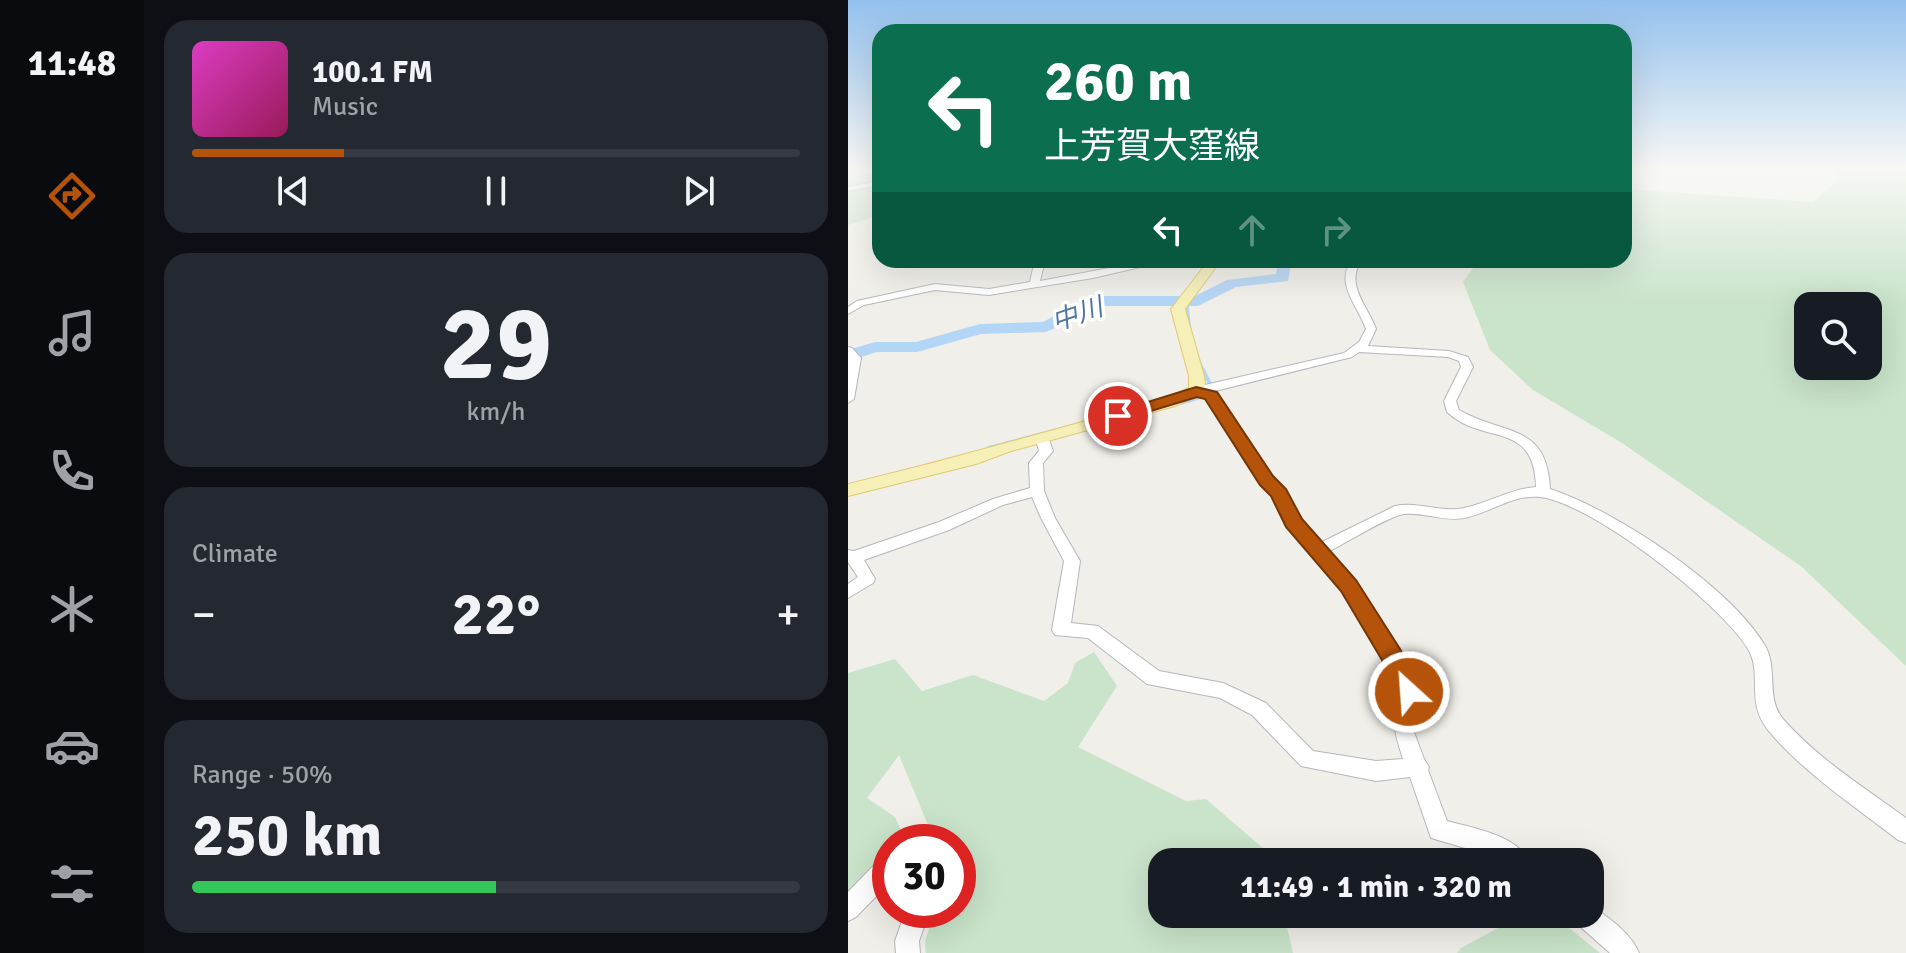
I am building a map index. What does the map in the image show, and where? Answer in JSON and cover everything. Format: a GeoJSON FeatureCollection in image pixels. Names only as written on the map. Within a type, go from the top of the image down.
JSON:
{"type":"FeatureCollection","features":[{"type":"Feature","properties":{"kind":"main road"},"geometry":{"type":"LineString","coordinates":[[848,490],[970,460],[1206,390],[1199,382],[1177,314],[1182,301],[1209,268]]}},
{"type":"Feature","properties":{"kind":"street"},"geometry":{"type":"LineString","coordinates":[[1035,283],[1038,268]]}},
{"type":"Feature","properties":{"kind":"street"},"geometry":{"type":"LineString","coordinates":[[848,311],[861,303],[935,287],[981,292],[1126,268]]}},
{"type":"Feature","properties":{"kind":"street"},"geometry":{"type":"LineString","coordinates":[[1350,268],[1347,281],[1366,311],[1371,329],[1360,349]]}},
{"type":"Feature","properties":{"kind":"street"},"geometry":{"type":"LineString","coordinates":[[1498,848],[1439,830],[1414,768],[1404,732],[1409,688],[1348,586],[1321,549],[1293,522],[1279,493],[1267,481],[1206,390],[1335,360],[1360,349],[1449,354],[1464,359],[1467,367],[1450,401],[1453,412],[1507,432],[1532,447],[1542,463],[1543,492]]}},
{"type":"Feature","properties":{"kind":"street"},"geometry":{"type":"LineString","coordinates":[[848,399],[851,353]]}},
{"type":"Feature","properties":{"kind":"street"},"geometry":{"type":"LineString","coordinates":[[1042,437],[1046,451],[1036,463],[1037,491],[1053,529],[1072,561],[1061,630],[1092,631],[1154,678],[1223,691],[1259,709],[1308,759],[1376,771],[1414,768]]}},
{"type":"Feature","properties":{"kind":"street"},"geometry":{"type":"LineString","coordinates":[[848,592],[867,579],[851,557],[944,526],[998,502],[1037,491]]}},
{"type":"Feature","properties":{"kind":"street"},"geometry":{"type":"LineString","coordinates":[[1321,549],[1395,511],[1464,513],[1508,496],[1543,492],[1608,520],[1717,603],[1756,645],[1762,657],[1768,715],[1795,743],[1906,832]]}},
{"type":"Feature","properties":{"kind":"street"},"geometry":{"type":"LineString","coordinates":[[848,909],[872,884]]}},
{"type":"Feature","properties":{"kind":"street"},"geometry":{"type":"LineString","coordinates":[[908,953],[907,941],[912,928]]}},
{"type":"Feature","properties":{"kind":"street"},"geometry":{"type":"LineString","coordinates":[[1601,928],[1627,953]]}},
{"type":"Feature","properties":{"kind":"green space"},"geometry":{"type":"Polygon","coordinates":[[[848,213],[872,213],[872,218],[848,225],[848,213]]]}},
{"type":"Feature","properties":{"kind":"green space"},"geometry":{"type":"Polygon","coordinates":[[[1632,213],[1906,213],[1906,666],[1802,567],[1622,443],[1533,390],[1490,350],[1463,282],[1473,268],[1632,268],[1632,213]]]}},
{"type":"Feature","properties":{"kind":"green space"},"geometry":{"type":"Polygon","coordinates":[[[1094,652],[1117,686],[1078,747],[1186,801],[1206,799],[1263,848],[1148,848],[1148,928],[1287,928],[1293,953],[926,953],[925,942],[929,928],[976,928],[976,824],[928,824],[899,755],[867,798],[895,817],[898,824],[872,824],[872,871],[848,896],[848,673],[895,659],[922,691],[973,675],[1044,701],[1068,683],[1075,663],[1094,652]]]}},
{"type":"Feature","properties":{"kind":"green space"},"geometry":{"type":"Polygon","coordinates":[[[1498,928],[1569,928],[1600,953],[1457,953],[1498,928]]]}},
{"type":"Feature","properties":{"kind":"waterway","name":"中川"},"geometry":{"type":"LineString","coordinates":[[848,356],[875,347],[917,347],[980,329],[1046,327],[1083,307],[1104,301],[1198,301],[1232,283],[1283,278],[1284,268]]}},
{"type":"Feature","properties":{"kind":"waterway"},"geometry":{"type":"LineString","coordinates":[[1187,305],[1190,331]]}},
{"type":"Feature","properties":{"kind":"waterway"},"geometry":{"type":"LineString","coordinates":[[1198,359],[1204,372]]}},
{"type":"Feature","properties":{"kind":"waterway"},"geometry":{"type":"LineString","coordinates":[[1204,372],[1217,398]]}},
{"type":"Feature","properties":{"kind":"waterway"},"geometry":{"type":"LineString","coordinates":[[1181,403],[1203,396]]}},
{"type":"Feature","properties":{"kind":"waterway"},"geometry":{"type":"LineString","coordinates":[[989,448],[1073,426]]}},
{"type":"Feature","properties":{"kind":"route"},"geometry":{"type":"LineString","coordinates":[[1118,416],[1169,403],[1196,391],[1211,396],[1267,481],[1279,493],[1293,522],[1348,586],[1392,655],[1409,692]]}}]}
